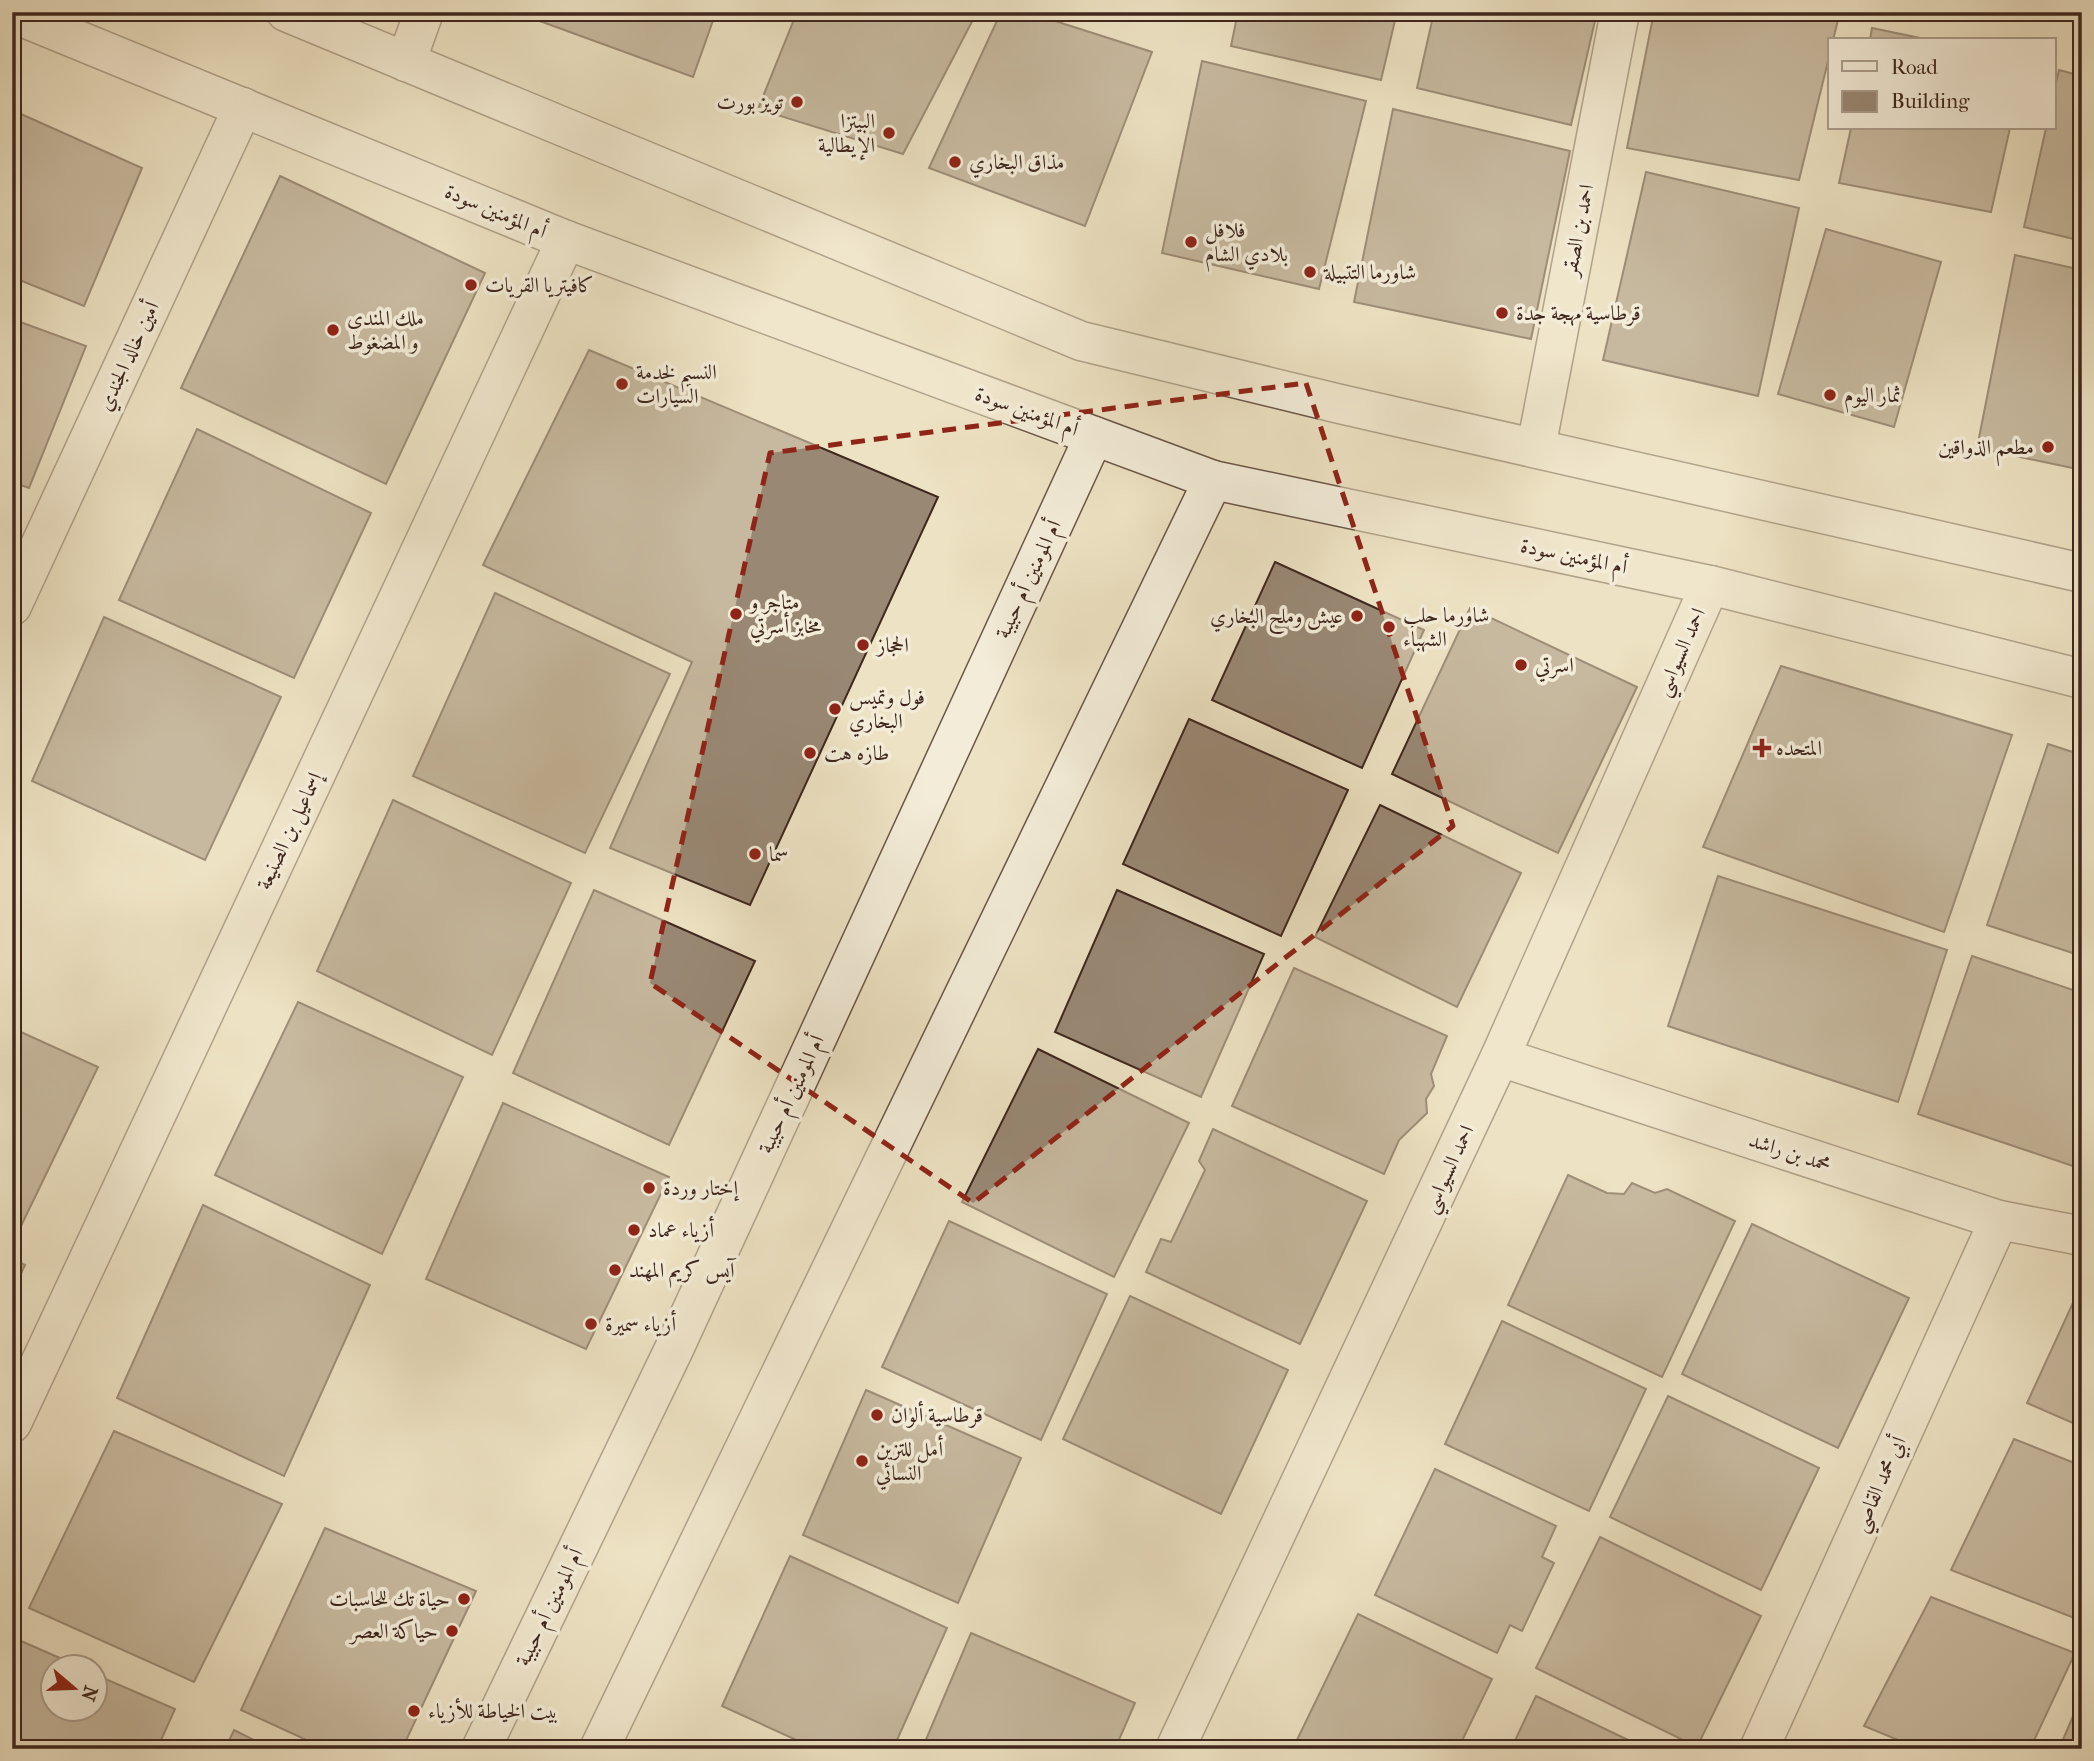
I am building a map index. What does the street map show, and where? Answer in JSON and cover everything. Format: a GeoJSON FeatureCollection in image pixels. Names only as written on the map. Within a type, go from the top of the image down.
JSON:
{"type":"FeatureCollection","features":[{"type":"Feature","properties":{"kind":"street"},"geometry":{"type":"LineString","coordinates":[[286,12],[1081,341],[2082,573]]}},
{"type":"Feature","properties":{"kind":"street"},"geometry":{"type":"LineString","coordinates":[[406,62],[424,12]]}},
{"type":"Feature","properties":{"kind":"street","name":"احمد بن الصقر"},"geometry":{"type":"LineString","coordinates":[[1536,448],[1620,12]]}},
{"type":"Feature","properties":{"kind":"street","name":"أم المؤمنين سودة"},"geometry":{"type":"LineString","coordinates":[[12,13],[566,240],[1213,480],[1710,585],[2082,679]]}},
{"type":"Feature","properties":{"kind":"street","name":"أمين خالد الجندي"},"geometry":{"type":"LineString","coordinates":[[12,606],[25,544],[243,107]]}},
{"type":"Feature","properties":{"kind":"street","name":"إسماعيل بن الصنيعة"},"geometry":{"type":"LineString","coordinates":[[12,1423],[566,240]]}},
{"type":"Feature","properties":{"kind":"street","name":"أم المومنين أم حبيبة"},"geometry":{"type":"LineString","coordinates":[[481,1749],[674,1349],[1094,436]]}},
{"type":"Feature","properties":{"kind":"street"},"geometry":{"type":"LineString","coordinates":[[612,1745],[1213,480]]}},
{"type":"Feature","properties":{"kind":"street","name":"احمد السيواسي"},"geometry":{"type":"LineString","coordinates":[[1175,1749],[1500,1057],[1710,585]]}},
{"type":"Feature","properties":{"kind":"street","name":"محمد بن راشد"},"geometry":{"type":"LineString","coordinates":[[1500,1057],[1999,1220],[2082,1236]]}},
{"type":"Feature","properties":{"kind":"street","name":"أبي محمد القاصي"},"geometry":{"type":"LineString","coordinates":[[1759,1749],[1999,1220]]}},
{"type":"Feature","properties":{"kind":"highlighted area"},"geometry":{"type":"Polygon","coordinates":[[[1306,383],[1453,826],[973,1203],[650,983],[770,453],[1306,383]]]}},
{"type":"Feature","properties":{"kind":"building"},"geometry":{"type":"Polygon","coordinates":[[[515,12],[716,12],[693,77],[515,12]]]}},
{"type":"Feature","properties":{"kind":"building"},"geometry":{"type":"Polygon","coordinates":[[[797,12],[977,12],[903,154],[758,109],[797,12]]]}},
{"type":"Feature","properties":{"kind":"building"},"geometry":{"type":"Polygon","coordinates":[[[1001,12],[1027,12],[1152,52],[1085,226],[929,168],[1001,12]]]}},
{"type":"Feature","properties":{"kind":"building"},"geometry":{"type":"Polygon","coordinates":[[[1238,12],[1397,12],[1381,80],[1231,46],[1238,12]]]}},
{"type":"Feature","properties":{"kind":"building"},"geometry":{"type":"Polygon","coordinates":[[[1434,12],[1597,12],[1571,125],[1417,88],[1434,12]]]}},
{"type":"Feature","properties":{"kind":"building"},"geometry":{"type":"Polygon","coordinates":[[[1654,12],[1840,12],[1834,38],[1828,38],[1828,61],[1799,180],[1627,148],[1654,12]]]}},
{"type":"Feature","properties":{"kind":"building"},"geometry":{"type":"Polygon","coordinates":[[[1872,28],[1920,38],[1870,38],[1872,28]]]}},
{"type":"Feature","properties":{"kind":"building"},"geometry":{"type":"Polygon","coordinates":[[[1202,61],[1366,101],[1319,289],[1162,253],[1202,61]]]}},
{"type":"Feature","properties":{"kind":"building"},"geometry":{"type":"Polygon","coordinates":[[[2059,70],[2082,76],[2082,241],[2024,227],[2046,130],[2056,130],[2056,83],[2059,70]]]}},
{"type":"Feature","properties":{"kind":"building"},"geometry":{"type":"Polygon","coordinates":[[[1393,109],[1570,151],[1531,339],[1354,302],[1393,109]]]}},
{"type":"Feature","properties":{"kind":"building"},"geometry":{"type":"Polygon","coordinates":[[[12,110],[142,168],[84,306],[12,277],[12,110]]]}},
{"type":"Feature","properties":{"kind":"building"},"geometry":{"type":"Polygon","coordinates":[[[1851,130],[2010,130],[1991,212],[1839,183],[1851,130]]]}},
{"type":"Feature","properties":{"kind":"building"},"geometry":{"type":"Polygon","coordinates":[[[1646,172],[1799,208],[1758,396],[1603,360],[1646,172]]]}},
{"type":"Feature","properties":{"kind":"building","name":"ملك المندي و المضغوط"},"geometry":{"type":"Polygon","coordinates":[[[280,176],[485,273],[386,484],[181,388],[280,176]]]}},
{"type":"Feature","properties":{"kind":"building"},"geometry":{"type":"Polygon","coordinates":[[[1826,229],[1941,262],[1894,427],[1778,394],[1826,229]]]}},
{"type":"Feature","properties":{"kind":"building"},"geometry":{"type":"Polygon","coordinates":[[[2015,255],[2082,270],[2082,470],[1977,448],[2015,255]]]}},
{"type":"Feature","properties":{"kind":"building"},"geometry":{"type":"Polygon","coordinates":[[[12,319],[86,346],[29,488],[12,482],[12,319]]]}},
{"type":"Feature","properties":{"kind":"building","name":"متاجر و مخابز أسرتي"},"geometry":{"type":"Polygon","coordinates":[[[589,350],[938,497],[750,905],[610,848],[692,662],[483,565],[589,350]]]}},
{"type":"Feature","properties":{"kind":"building"},"geometry":{"type":"Polygon","coordinates":[[[197,429],[371,513],[294,678],[119,600],[197,429]]]}},
{"type":"Feature","properties":{"kind":"building"},"geometry":{"type":"Polygon","coordinates":[[[1275,562],[1424,630],[1362,768],[1212,700],[1275,562]]]}},
{"type":"Feature","properties":{"kind":"building"},"geometry":{"type":"Polygon","coordinates":[[[495,593],[670,674],[585,853],[413,776],[495,593]]]}},
{"type":"Feature","properties":{"kind":"building"},"geometry":{"type":"Polygon","coordinates":[[[1470,608],[1637,687],[1558,853],[1392,774],[1470,608]]]}},
{"type":"Feature","properties":{"kind":"building"},"geometry":{"type":"Polygon","coordinates":[[[104,617],[281,697],[205,860],[32,781],[104,617]]]}},
{"type":"Feature","properties":{"kind":"building"},"geometry":{"type":"Polygon","coordinates":[[[1781,666],[2012,735],[1944,932],[1703,847],[1781,666]]]}},
{"type":"Feature","properties":{"kind":"building"},"geometry":{"type":"Polygon","coordinates":[[[1189,719],[1348,790],[1281,936],[1123,864],[1189,719]]]}},
{"type":"Feature","properties":{"kind":"building"},"geometry":{"type":"Polygon","coordinates":[[[2048,744],[2082,755],[2082,956],[1987,925],[2048,744]]]}},
{"type":"Feature","properties":{"kind":"building"},"geometry":{"type":"Polygon","coordinates":[[[393,800],[571,883],[492,1055],[317,971],[393,800]]]}},
{"type":"Feature","properties":{"kind":"building"},"geometry":{"type":"Polygon","coordinates":[[[1380,805],[1521,873],[1457,1007],[1315,937],[1380,805]]]}},
{"type":"Feature","properties":{"kind":"building"},"geometry":{"type":"Polygon","coordinates":[[[1718,876],[1947,950],[1898,1102],[1668,1026],[1718,876]]]}},
{"type":"Feature","properties":{"kind":"building"},"geometry":{"type":"Polygon","coordinates":[[[594,890],[755,961],[669,1145],[513,1073],[594,890]]]}},
{"type":"Feature","properties":{"kind":"building"},"geometry":{"type":"Polygon","coordinates":[[[1117,890],[1264,954],[1201,1097],[1055,1032],[1117,890]]]}},
{"type":"Feature","properties":{"kind":"building"},"geometry":{"type":"Polygon","coordinates":[[[1972,956],[2082,993],[2082,1169],[1918,1114],[1972,956]]]}},
{"type":"Feature","properties":{"kind":"building"},"geometry":{"type":"Polygon","coordinates":[[[1294,968],[1447,1036],[1431,1074],[1434,1086],[1426,1099],[1427,1113],[1399,1140],[1384,1174],[1232,1106],[1294,968]]]}},
{"type":"Feature","properties":{"kind":"building"},"geometry":{"type":"Polygon","coordinates":[[[298,1002],[463,1077],[382,1254],[215,1175],[298,1002]]]}},
{"type":"Feature","properties":{"kind":"building"},"geometry":{"type":"Polygon","coordinates":[[[12,1028],[98,1067],[21,1226],[12,1223],[12,1028]]]}},
{"type":"Feature","properties":{"kind":"building"},"geometry":{"type":"Polygon","coordinates":[[[1038,1049],[1189,1123],[1114,1277],[962,1202],[1038,1049]]]}},
{"type":"Feature","properties":{"kind":"building"},"geometry":{"type":"Polygon","coordinates":[[[503,1103],[669,1177],[586,1349],[426,1279],[503,1103]]]}},
{"type":"Feature","properties":{"kind":"building"},"geometry":{"type":"Polygon","coordinates":[[[1213,1129],[1367,1201],[1300,1344],[1146,1272],[1161,1239],[1171,1242],[1205,1170],[1199,1161],[1213,1129]]]}},
{"type":"Feature","properties":{"kind":"building"},"geometry":{"type":"Polygon","coordinates":[[[1568,1175],[1607,1193],[1624,1194],[1632,1183],[1655,1193],[1667,1189],[1735,1221],[1662,1377],[1508,1305],[1568,1175]]]}},
{"type":"Feature","properties":{"kind":"building"},"geometry":{"type":"Polygon","coordinates":[[[203,1205],[370,1285],[284,1476],[117,1398],[203,1205]]]}},
{"type":"Feature","properties":{"kind":"building"},"geometry":{"type":"Polygon","coordinates":[[[949,1221],[1107,1294],[1041,1440],[882,1367],[949,1221]]]}},
{"type":"Feature","properties":{"kind":"building"},"geometry":{"type":"Polygon","coordinates":[[[1752,1224],[1909,1298],[1838,1448],[1682,1374],[1752,1224]]]}},
{"type":"Feature","properties":{"kind":"building"},"geometry":{"type":"Polygon","coordinates":[[[12,1259],[25,1265],[12,1293],[12,1259]]]}},
{"type":"Feature","properties":{"kind":"building"},"geometry":{"type":"Polygon","coordinates":[[[2077,1294],[2082,1296],[2082,1427],[2027,1403],[2077,1294]]]}},
{"type":"Feature","properties":{"kind":"building"},"geometry":{"type":"Polygon","coordinates":[[[1130,1296],[1288,1370],[1221,1514],[1063,1439],[1130,1296]]]}},
{"type":"Feature","properties":{"kind":"building"},"geometry":{"type":"Polygon","coordinates":[[[1502,1321],[1646,1389],[1589,1511],[1445,1444],[1502,1321]]]}},
{"type":"Feature","properties":{"kind":"building"},"geometry":{"type":"Polygon","coordinates":[[[866,1390],[1021,1458],[958,1603],[803,1535],[866,1390]]]}},
{"type":"Feature","properties":{"kind":"building"},"geometry":{"type":"Polygon","coordinates":[[[1668,1396],[1819,1468],[1761,1590],[1610,1517],[1668,1396]]]}},
{"type":"Feature","properties":{"kind":"building"},"geometry":{"type":"Polygon","coordinates":[[[114,1431],[282,1504],[194,1682],[29,1608],[114,1431]]]}},
{"type":"Feature","properties":{"kind":"building"},"geometry":{"type":"Polygon","coordinates":[[[2014,1439],[2082,1466],[2082,1621],[1951,1570],[2014,1439]]]}},
{"type":"Feature","properties":{"kind":"building"},"geometry":{"type":"Polygon","coordinates":[[[1435,1469],[1556,1526],[1542,1557],[1554,1563],[1522,1631],[1510,1625],[1497,1653],[1375,1595],[1435,1469]]]}},
{"type":"Feature","properties":{"kind":"building"},"geometry":{"type":"Polygon","coordinates":[[[325,1528],[476,1591],[402,1749],[326,1749],[241,1710],[325,1528]]]}},
{"type":"Feature","properties":{"kind":"building"},"geometry":{"type":"Polygon","coordinates":[[[1600,1537],[1761,1616],[1697,1747],[1536,1668],[1600,1537]]]}},
{"type":"Feature","properties":{"kind":"building"},"geometry":{"type":"Polygon","coordinates":[[[790,1556],[947,1628],[893,1749],[816,1749],[722,1706],[790,1556]]]}},
{"type":"Feature","properties":{"kind":"building"},"geometry":{"type":"Polygon","coordinates":[[[1931,1597],[2075,1653],[2030,1749],[1920,1749],[1864,1726],[1931,1597]]]}},
{"type":"Feature","properties":{"kind":"building"},"geometry":{"type":"Polygon","coordinates":[[[1358,1614],[1492,1679],[1458,1749],[1305,1749],[1295,1744],[1358,1614]]]}},
{"type":"Feature","properties":{"kind":"building"},"geometry":{"type":"Polygon","coordinates":[[[971,1633],[1135,1703],[1115,1749],[922,1749],[971,1633]]]}},
{"type":"Feature","properties":{"kind":"building"},"geometry":{"type":"Polygon","coordinates":[[[12,1637],[46,1652],[38,1652],[38,1722],[108,1722],[108,1680],[175,1709],[157,1749],[12,1749],[12,1637]]]}},
{"type":"Feature","properties":{"kind":"building"},"geometry":{"type":"Polygon","coordinates":[[[2082,1695],[2082,1749],[2059,1749],[2082,1695]]]}},
{"type":"Feature","properties":{"kind":"building"},"geometry":{"type":"Polygon","coordinates":[[[1536,1696],[1647,1749],[1511,1749],[1536,1696]]]}},
{"type":"Feature","properties":{"kind":"building"},"geometry":{"type":"Polygon","coordinates":[[[234,1730],[272,1749],[225,1749],[234,1730]]]}},
{"type":"Feature","properties":{"kind":"place","name":"تويز بورت"},"geometry":{"type":"Point","coordinates":[797,102]}},
{"type":"Feature","properties":{"kind":"place","name":"البيتزا الإيطالية"},"geometry":{"type":"Point","coordinates":[889,133]}},
{"type":"Feature","properties":{"kind":"place","name":"مذاق البخاري"},"geometry":{"type":"Point","coordinates":[955,162]}},
{"type":"Feature","properties":{"kind":"place","name":"فلافل بلادي الشام"},"geometry":{"type":"Point","coordinates":[1191,242]}},
{"type":"Feature","properties":{"kind":"place","name":"شاورما التتبيلة"},"geometry":{"type":"Point","coordinates":[1310,272]}},
{"type":"Feature","properties":{"kind":"place","name":"كافيتريا القريات"},"geometry":{"type":"Point","coordinates":[471,285]}},
{"type":"Feature","properties":{"kind":"place","name":"قرطاسية مهجة جدة"},"geometry":{"type":"Point","coordinates":[1502,313]}},
{"type":"Feature","properties":{"kind":"place","name":"ملك المندي و المضغوط"},"geometry":{"type":"Point","coordinates":[333,330]}},
{"type":"Feature","properties":{"kind":"place","name":"النسيم لخدمة السيارات"},"geometry":{"type":"Point","coordinates":[622,384]}},
{"type":"Feature","properties":{"kind":"place","name":"ثمار اليوم"},"geometry":{"type":"Point","coordinates":[1830,395]}},
{"type":"Feature","properties":{"kind":"place","name":"مطعم الذواقين"},"geometry":{"type":"Point","coordinates":[2048,447]}},
{"type":"Feature","properties":{"kind":"place","name":"متاجر و مخابز أسرتي"},"geometry":{"type":"Point","coordinates":[736,614]}},
{"type":"Feature","properties":{"kind":"place","name":"عيش وملح البخاري"},"geometry":{"type":"Point","coordinates":[1357,616]}},
{"type":"Feature","properties":{"kind":"place","name":"شاورما حلب الشهباء"},"geometry":{"type":"Point","coordinates":[1389,627]}},
{"type":"Feature","properties":{"kind":"place","name":"الحجاز"},"geometry":{"type":"Point","coordinates":[863,645]}},
{"type":"Feature","properties":{"kind":"place","name":"اسرتي"},"geometry":{"type":"Point","coordinates":[1521,665]}},
{"type":"Feature","properties":{"kind":"place","name":"فول وتميس البخاري"},"geometry":{"type":"Point","coordinates":[835,709]}},
{"type":"Feature","properties":{"kind":"place","name":"المتحده"},"geometry":{"type":"Point","coordinates":[1762,748]}},
{"type":"Feature","properties":{"kind":"place","name":"طازه هت"},"geometry":{"type":"Point","coordinates":[810,753]}},
{"type":"Feature","properties":{"kind":"place","name":"سما"},"geometry":{"type":"Point","coordinates":[755,854]}},
{"type":"Feature","properties":{"kind":"place","name":"إختار وردة"},"geometry":{"type":"Point","coordinates":[649,1188]}},
{"type":"Feature","properties":{"kind":"place","name":"أزياء عماد"},"geometry":{"type":"Point","coordinates":[634,1230]}},
{"type":"Feature","properties":{"kind":"place","name":"آيس كريم المهند"},"geometry":{"type":"Point","coordinates":[615,1270]}},
{"type":"Feature","properties":{"kind":"place","name":"أزياء سميرة"},"geometry":{"type":"Point","coordinates":[591,1324]}},
{"type":"Feature","properties":{"kind":"place","name":"قرطاسية ألوان"},"geometry":{"type":"Point","coordinates":[877,1415]}},
{"type":"Feature","properties":{"kind":"place","name":"أمل للتزين النسائي"},"geometry":{"type":"Point","coordinates":[862,1461]}},
{"type":"Feature","properties":{"kind":"place","name":"حياة تك للحاسبات"},"geometry":{"type":"Point","coordinates":[464,1599]}},
{"type":"Feature","properties":{"kind":"place","name":"حياكة العصر"},"geometry":{"type":"Point","coordinates":[452,1631]}},
{"type":"Feature","properties":{"kind":"place","name":"بيت الخياطة للأزياء"},"geometry":{"type":"Point","coordinates":[414,1711]}}]}
